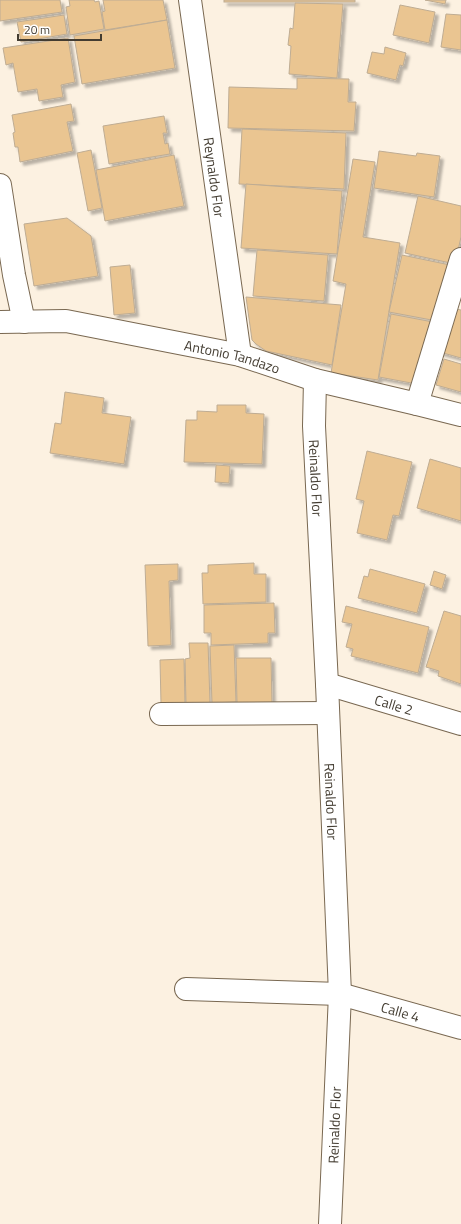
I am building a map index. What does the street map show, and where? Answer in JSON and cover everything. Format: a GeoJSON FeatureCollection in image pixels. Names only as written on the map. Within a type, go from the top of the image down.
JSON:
{"type":"FeatureCollection","features":[{"type":"Feature","properties":{"kind":"street","name":"Reynaldo Flor"},"geometry":{"type":"LineString","coordinates":[[190,0],[240,355]]}},
{"type":"Feature","properties":{"kind":"street"},"geometry":{"type":"LineString","coordinates":[[0,185],[14,275],[24,322]]}},
{"type":"Feature","properties":{"kind":"street"},"geometry":{"type":"LineString","coordinates":[[417,404],[461,259]]}},
{"type":"Feature","properties":{"kind":"street","name":"Antonio Tandazo"},"geometry":{"type":"LineString","coordinates":[[0,322],[66,321],[240,355],[315,380],[461,415]]}},
{"type":"Feature","properties":{"kind":"street","name":"Reinaldo Flor"},"geometry":{"type":"LineString","coordinates":[[315,380],[314,426],[340,994],[330,1224]]}},
{"type":"Feature","properties":{"kind":"street","name":"Calle 2"},"geometry":{"type":"LineString","coordinates":[[327,684],[461,724]]}},
{"type":"Feature","properties":{"kind":"street"},"geometry":{"type":"LineString","coordinates":[[161,714],[328,713]]}},
{"type":"Feature","properties":{"kind":"street","name":"Calle 4"},"geometry":{"type":"LineString","coordinates":[[186,989],[340,994],[461,1028]]}},
{"type":"Feature","properties":{"kind":"building"},"geometry":{"type":"Polygon","coordinates":[[[0,0],[60,0],[62,12],[0,21],[0,0]]]}},
{"type":"Feature","properties":{"kind":"building"},"geometry":{"type":"Polygon","coordinates":[[[69,0],[99,1],[104,29],[70,35],[66,7],[70,6],[69,0]]]}},
{"type":"Feature","properties":{"kind":"building"},"geometry":{"type":"Polygon","coordinates":[[[103,0],[163,0],[167,20],[105,30],[102,12],[105,11],[103,0]]]}},
{"type":"Feature","properties":{"kind":"building"},"geometry":{"type":"Polygon","coordinates":[[[224,0],[355,0],[355,2],[224,2],[224,0]]]}},
{"type":"Feature","properties":{"kind":"building"},"geometry":{"type":"Polygon","coordinates":[[[425,0],[446,0],[445,4],[425,0]]]}},
{"type":"Feature","properties":{"kind":"building"},"geometry":{"type":"Polygon","coordinates":[[[295,3],[343,4],[337,78],[289,74],[291,46],[288,45],[290,28],[293,29],[295,3]]]}},
{"type":"Feature","properties":{"kind":"building"},"geometry":{"type":"Polygon","coordinates":[[[400,5],[435,12],[429,43],[393,35],[400,5]]]}},
{"type":"Feature","properties":{"kind":"building"},"geometry":{"type":"Polygon","coordinates":[[[446,14],[461,15],[461,50],[441,47],[446,14]]]}},
{"type":"Feature","properties":{"kind":"building"},"geometry":{"type":"Polygon","coordinates":[[[64,15],[67,34],[21,42],[17,22],[64,15]]]}},
{"type":"Feature","properties":{"kind":"building"},"geometry":{"type":"Polygon","coordinates":[[[167,20],[175,68],[82,84],[74,36],[167,20]]]}},
{"type":"Feature","properties":{"kind":"building"},"geometry":{"type":"Polygon","coordinates":[[[68,38],[75,82],[61,85],[63,97],[39,101],[37,89],[18,92],[13,63],[6,65],[3,48],[68,38]]]}},
{"type":"Feature","properties":{"kind":"building"},"geometry":{"type":"Polygon","coordinates":[[[385,47],[406,53],[403,66],[400,65],[396,80],[367,73],[372,52],[384,54],[385,47]]]}},
{"type":"Feature","properties":{"kind":"building"},"geometry":{"type":"Polygon","coordinates":[[[297,78],[349,79],[348,102],[356,102],[354,131],[228,128],[229,87],[297,89],[297,78]]]}},
{"type":"Feature","properties":{"kind":"building"},"geometry":{"type":"Polygon","coordinates":[[[71,104],[74,121],[67,122],[73,151],[20,162],[18,147],[15,147],[13,133],[15,132],[12,115],[71,104]]]}},
{"type":"Feature","properties":{"kind":"building"},"geometry":{"type":"Polygon","coordinates":[[[164,116],[167,133],[163,133],[165,144],[168,143],[170,154],[109,164],[103,126],[164,116]]]}},
{"type":"Feature","properties":{"kind":"building"},"geometry":{"type":"Polygon","coordinates":[[[242,129],[346,133],[344,189],[239,184],[242,129]]]}},
{"type":"Feature","properties":{"kind":"building"},"geometry":{"type":"Polygon","coordinates":[[[91,150],[102,208],[88,211],[77,153],[91,150]]]}},
{"type":"Feature","properties":{"kind":"building"},"geometry":{"type":"Polygon","coordinates":[[[379,151],[416,156],[417,153],[440,156],[434,197],[374,188],[379,151]]]}},
{"type":"Feature","properties":{"kind":"building"},"geometry":{"type":"Polygon","coordinates":[[[174,155],[184,206],[105,221],[96,170],[174,155]]]}},
{"type":"Feature","properties":{"kind":"building"},"geometry":{"type":"Polygon","coordinates":[[[353,159],[375,162],[363,237],[400,243],[378,380],[331,373],[346,284],[333,281],[353,159]]]}},
{"type":"Feature","properties":{"kind":"building"},"geometry":{"type":"Polygon","coordinates":[[[246,184],[342,191],[337,254],[241,248],[246,184]]]}},
{"type":"Feature","properties":{"kind":"building"},"geometry":{"type":"Polygon","coordinates":[[[418,196],[461,206],[461,237],[455,264],[405,253],[418,196]]]}},
{"type":"Feature","properties":{"kind":"building"},"geometry":{"type":"Polygon","coordinates":[[[67,218],[91,236],[98,276],[34,286],[24,224],[67,218]]]}},
{"type":"Feature","properties":{"kind":"building"},"geometry":{"type":"Polygon","coordinates":[[[257,250],[328,255],[324,301],[253,296],[257,250]]]}},
{"type":"Feature","properties":{"kind":"building"},"geometry":{"type":"Polygon","coordinates":[[[402,255],[450,265],[437,321],[389,312],[402,255]]]}},
{"type":"Feature","properties":{"kind":"building"},"geometry":{"type":"Polygon","coordinates":[[[130,265],[135,313],[114,315],[110,267],[130,265]]]}},
{"type":"Feature","properties":{"kind":"building"},"geometry":{"type":"Polygon","coordinates":[[[246,297],[341,305],[332,365],[266,351],[256,344],[252,340],[246,297]]]}},
{"type":"Feature","properties":{"kind":"building"},"geometry":{"type":"Polygon","coordinates":[[[456,309],[461,310],[461,358],[436,351],[456,309]]]}},
{"type":"Feature","properties":{"kind":"building"},"geometry":{"type":"Polygon","coordinates":[[[391,314],[433,322],[422,385],[379,377],[391,314]]]}},
{"type":"Feature","properties":{"kind":"building"},"geometry":{"type":"Polygon","coordinates":[[[444,359],[461,364],[461,392],[436,385],[444,359]]]}},
{"type":"Feature","properties":{"kind":"building"},"geometry":{"type":"Polygon","coordinates":[[[65,392],[104,398],[102,413],[131,417],[124,464],[50,453],[55,423],[61,424],[65,392]]]}},
{"type":"Feature","properties":{"kind":"building"},"geometry":{"type":"Polygon","coordinates":[[[217,405],[246,405],[246,413],[264,414],[262,464],[184,462],[186,420],[197,420],[197,411],[217,412],[217,405]]]}},
{"type":"Feature","properties":{"kind":"building"},"geometry":{"type":"Polygon","coordinates":[[[367,451],[412,462],[399,516],[393,515],[387,540],[357,533],[364,501],[356,499],[367,451]]]}},
{"type":"Feature","properties":{"kind":"building"},"geometry":{"type":"Polygon","coordinates":[[[430,459],[461,468],[461,521],[417,508],[430,459]]]}},
{"type":"Feature","properties":{"kind":"building"},"geometry":{"type":"Polygon","coordinates":[[[216,465],[230,466],[229,483],[215,482],[216,465]]]}},
{"type":"Feature","properties":{"kind":"building"},"geometry":{"type":"Polygon","coordinates":[[[254,563],[254,574],[266,574],[266,602],[203,604],[202,573],[208,573],[208,565],[254,563]]]}},
{"type":"Feature","properties":{"kind":"building"},"geometry":{"type":"Polygon","coordinates":[[[178,564],[178,580],[169,581],[171,645],[148,646],[145,565],[178,564]]]}},
{"type":"Feature","properties":{"kind":"building"},"geometry":{"type":"Polygon","coordinates":[[[370,569],[425,584],[417,613],[358,598],[364,576],[368,577],[370,569]]]}},
{"type":"Feature","properties":{"kind":"building"},"geometry":{"type":"Polygon","coordinates":[[[434,571],[446,575],[442,589],[430,585],[434,571]]]}},
{"type":"Feature","properties":{"kind":"building"},"geometry":{"type":"Polygon","coordinates":[[[274,603],[275,633],[268,633],[268,643],[211,645],[211,633],[204,633],[204,605],[274,603]]]}},
{"type":"Feature","properties":{"kind":"building"},"geometry":{"type":"Polygon","coordinates":[[[346,606],[429,627],[418,673],[351,656],[353,649],[346,647],[352,624],[342,622],[346,606]]]}},
{"type":"Feature","properties":{"kind":"building"},"geometry":{"type":"Polygon","coordinates":[[[444,611],[461,616],[461,684],[438,676],[439,671],[426,667],[444,611]]]}},
{"type":"Feature","properties":{"kind":"building"},"geometry":{"type":"Polygon","coordinates":[[[189,643],[208,643],[210,703],[186,704],[185,659],[190,658],[189,643]]]}},
{"type":"Feature","properties":{"kind":"building"},"geometry":{"type":"Polygon","coordinates":[[[234,645],[236,702],[212,703],[210,646],[234,645]]]}},
{"type":"Feature","properties":{"kind":"building"},"geometry":{"type":"Polygon","coordinates":[[[236,658],[271,658],[272,703],[237,703],[236,658]]]}},
{"type":"Feature","properties":{"kind":"building"},"geometry":{"type":"Polygon","coordinates":[[[184,659],[185,704],[161,704],[160,660],[184,659]]]}}]}
